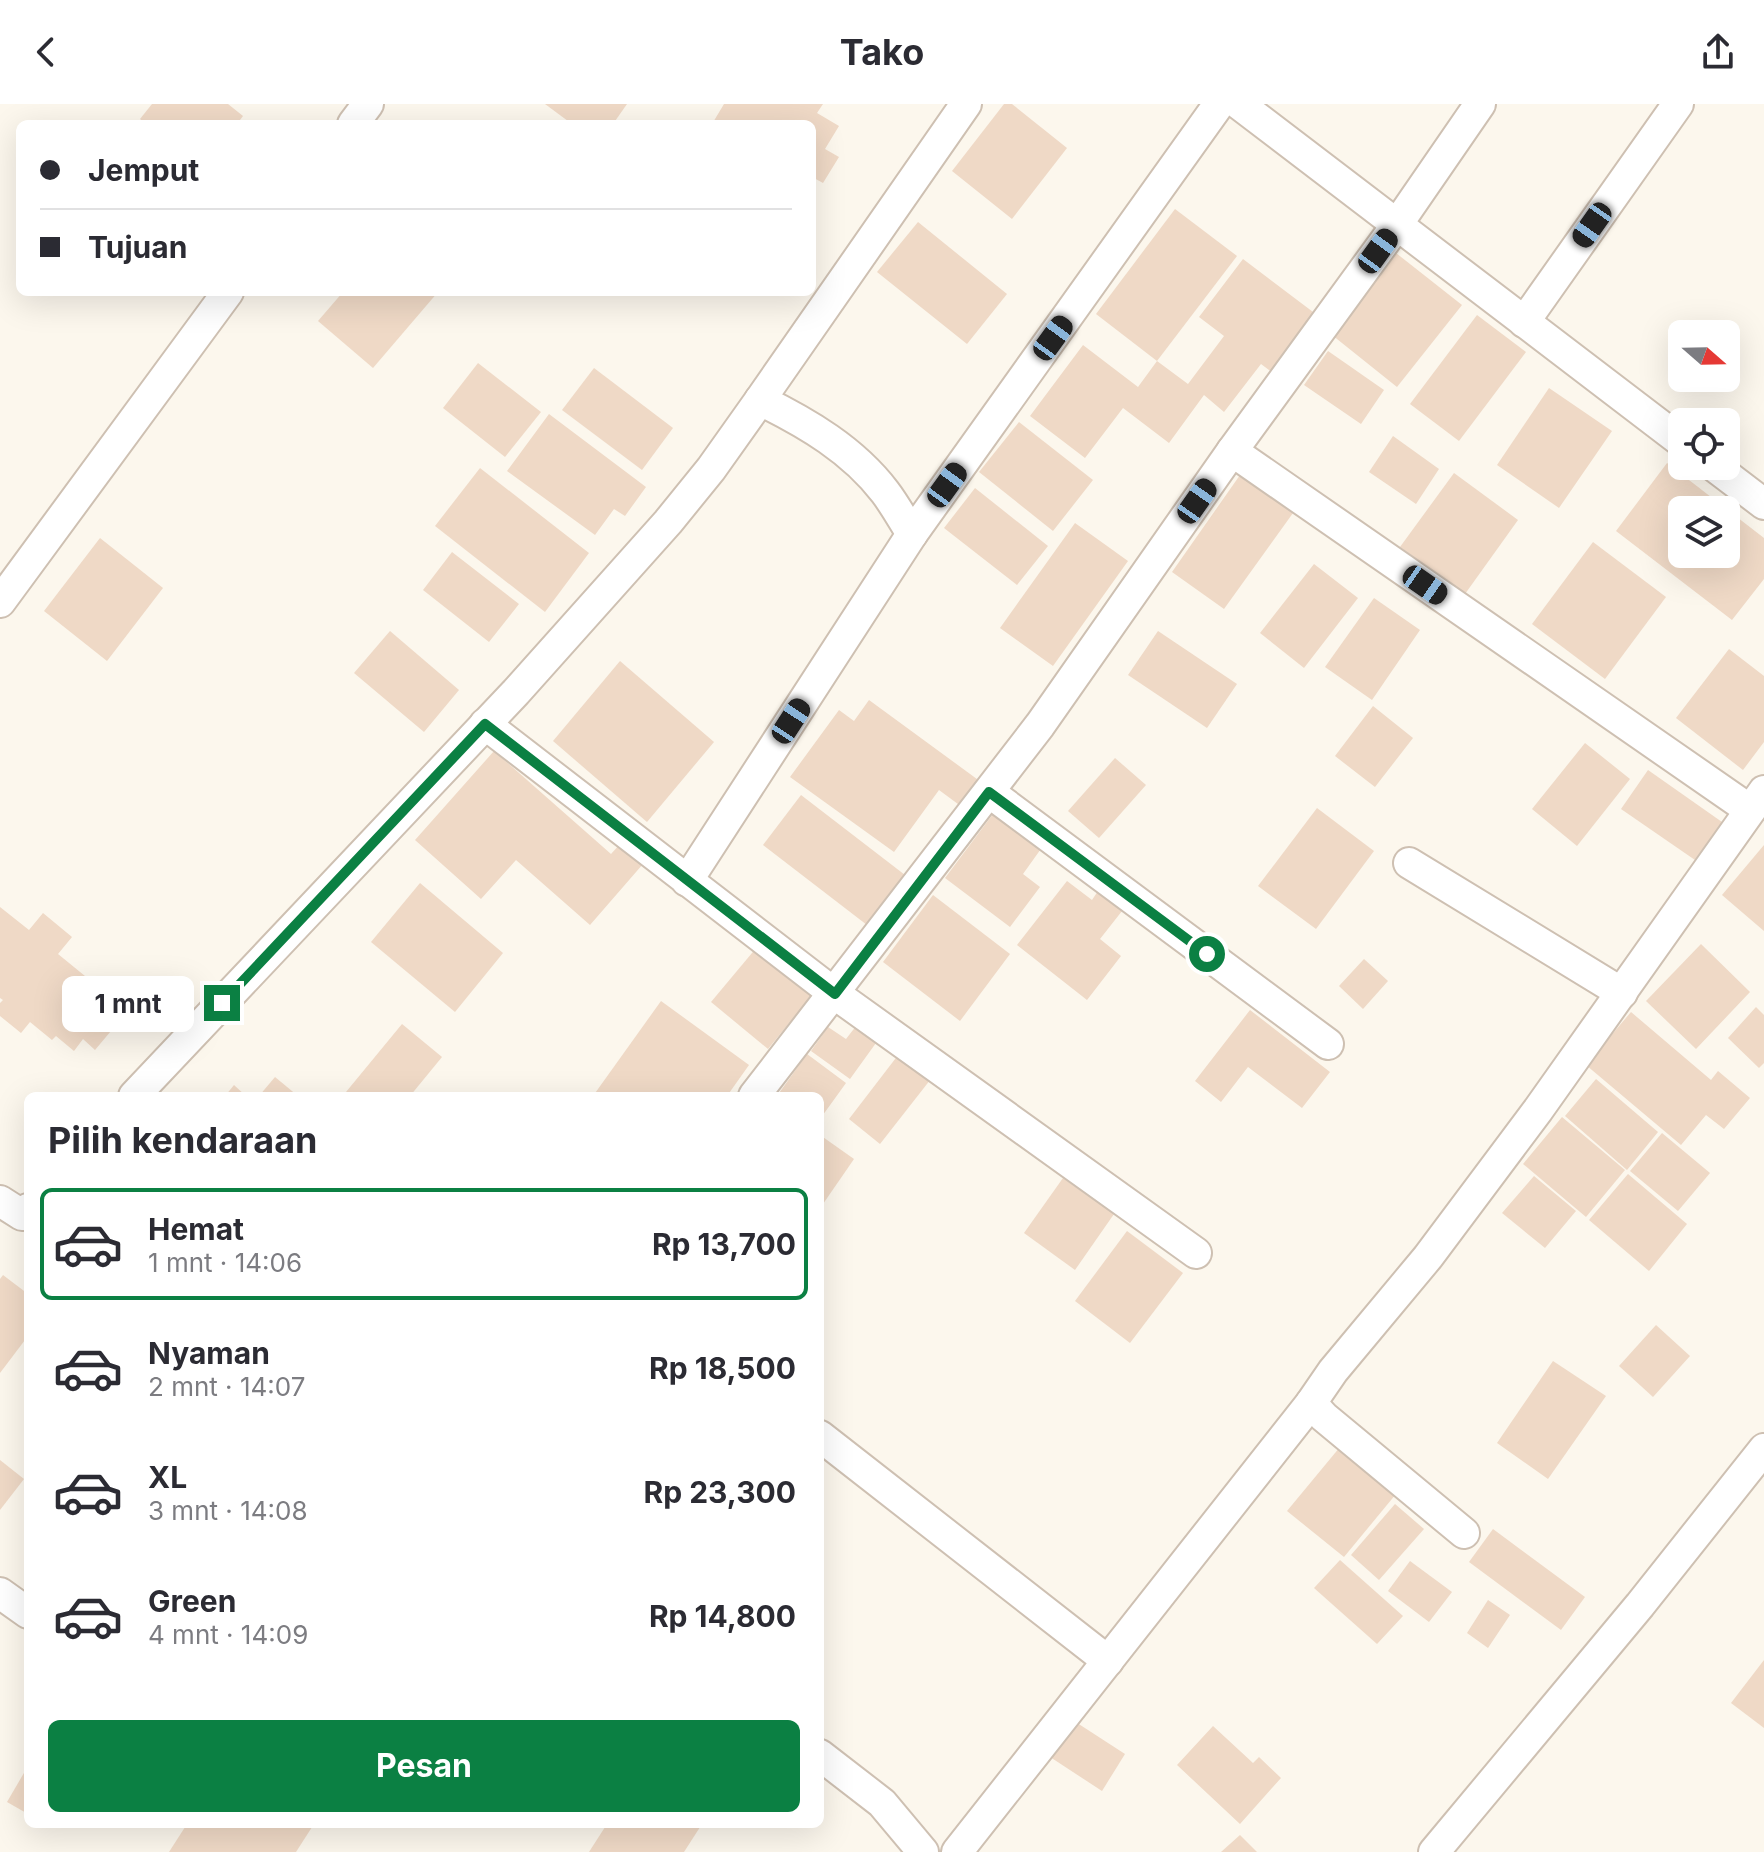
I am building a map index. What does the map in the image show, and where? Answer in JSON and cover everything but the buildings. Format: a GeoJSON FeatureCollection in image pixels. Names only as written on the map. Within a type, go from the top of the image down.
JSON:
{"type":"FeatureCollection","features":[{"type":"Feature","properties":{"kind":"street"},"geometry":{"type":"LineString","coordinates":[[138,1092],[485,724],[668,522],[711,469],[966,104]]}},
{"type":"Feature","properties":{"kind":"street"},"geometry":{"type":"LineString","coordinates":[[687,881],[912,534],[1219,104]]}},
{"type":"Feature","properties":{"kind":"street"},"geometry":{"type":"LineString","coordinates":[[1239,104],[1668,431]]}},
{"type":"Feature","properties":{"kind":"street"},"geometry":{"type":"LineString","coordinates":[[757,1092],[1040,725],[1480,104]]}},
{"type":"Feature","properties":{"kind":"street"},"geometry":{"type":"LineString","coordinates":[[1524,322],[1678,104]]}},
{"type":"Feature","properties":{"kind":"street"},"geometry":{"type":"LineString","coordinates":[[0,602],[225,296]]}},
{"type":"Feature","properties":{"kind":"street"},"geometry":{"type":"LineString","coordinates":[[760,400],[803,421],[851,457],[886,492],[912,534]]}},
{"type":"Feature","properties":{"kind":"street"},"geometry":{"type":"LineString","coordinates":[[957,1852],[1333,1371],[1428,1257],[1622,993],[1757,801],[1232,451]]}},
{"type":"Feature","properties":{"kind":"street"},"geometry":{"type":"LineString","coordinates":[[1732,480],[1764,504]]}},
{"type":"Feature","properties":{"kind":"street"},"geometry":{"type":"LineString","coordinates":[[485,724],[835,994],[1196,1253]]}},
{"type":"Feature","properties":{"kind":"street"},"geometry":{"type":"LineString","coordinates":[[989,792],[1328,1044]]}},
{"type":"Feature","properties":{"kind":"street"},"geometry":{"type":"LineString","coordinates":[[1409,863],[1622,993]]}},
{"type":"Feature","properties":{"kind":"street"},"geometry":{"type":"LineString","coordinates":[[1311,1403],[1464,1533]]}},
{"type":"Feature","properties":{"kind":"street"},"geometry":{"type":"LineString","coordinates":[[824,1439],[1108,1661]]}},
{"type":"Feature","properties":{"kind":"street"},"geometry":{"type":"LineString","coordinates":[[1434,1852],[1640,1605],[1764,1449]]}},
{"type":"Feature","properties":{"kind":"street"},"geometry":{"type":"LineString","coordinates":[[0,1593],[24,1610]]}},
{"type":"Feature","properties":{"kind":"street"},"geometry":{"type":"LineString","coordinates":[[824,1758],[882,1803],[923,1852]]}},
{"type":"Feature","properties":{"kind":"route"},"geometry":{"type":"LineString","coordinates":[[222,1003],[485,724],[835,994],[989,792],[1207,954]]}}]}
